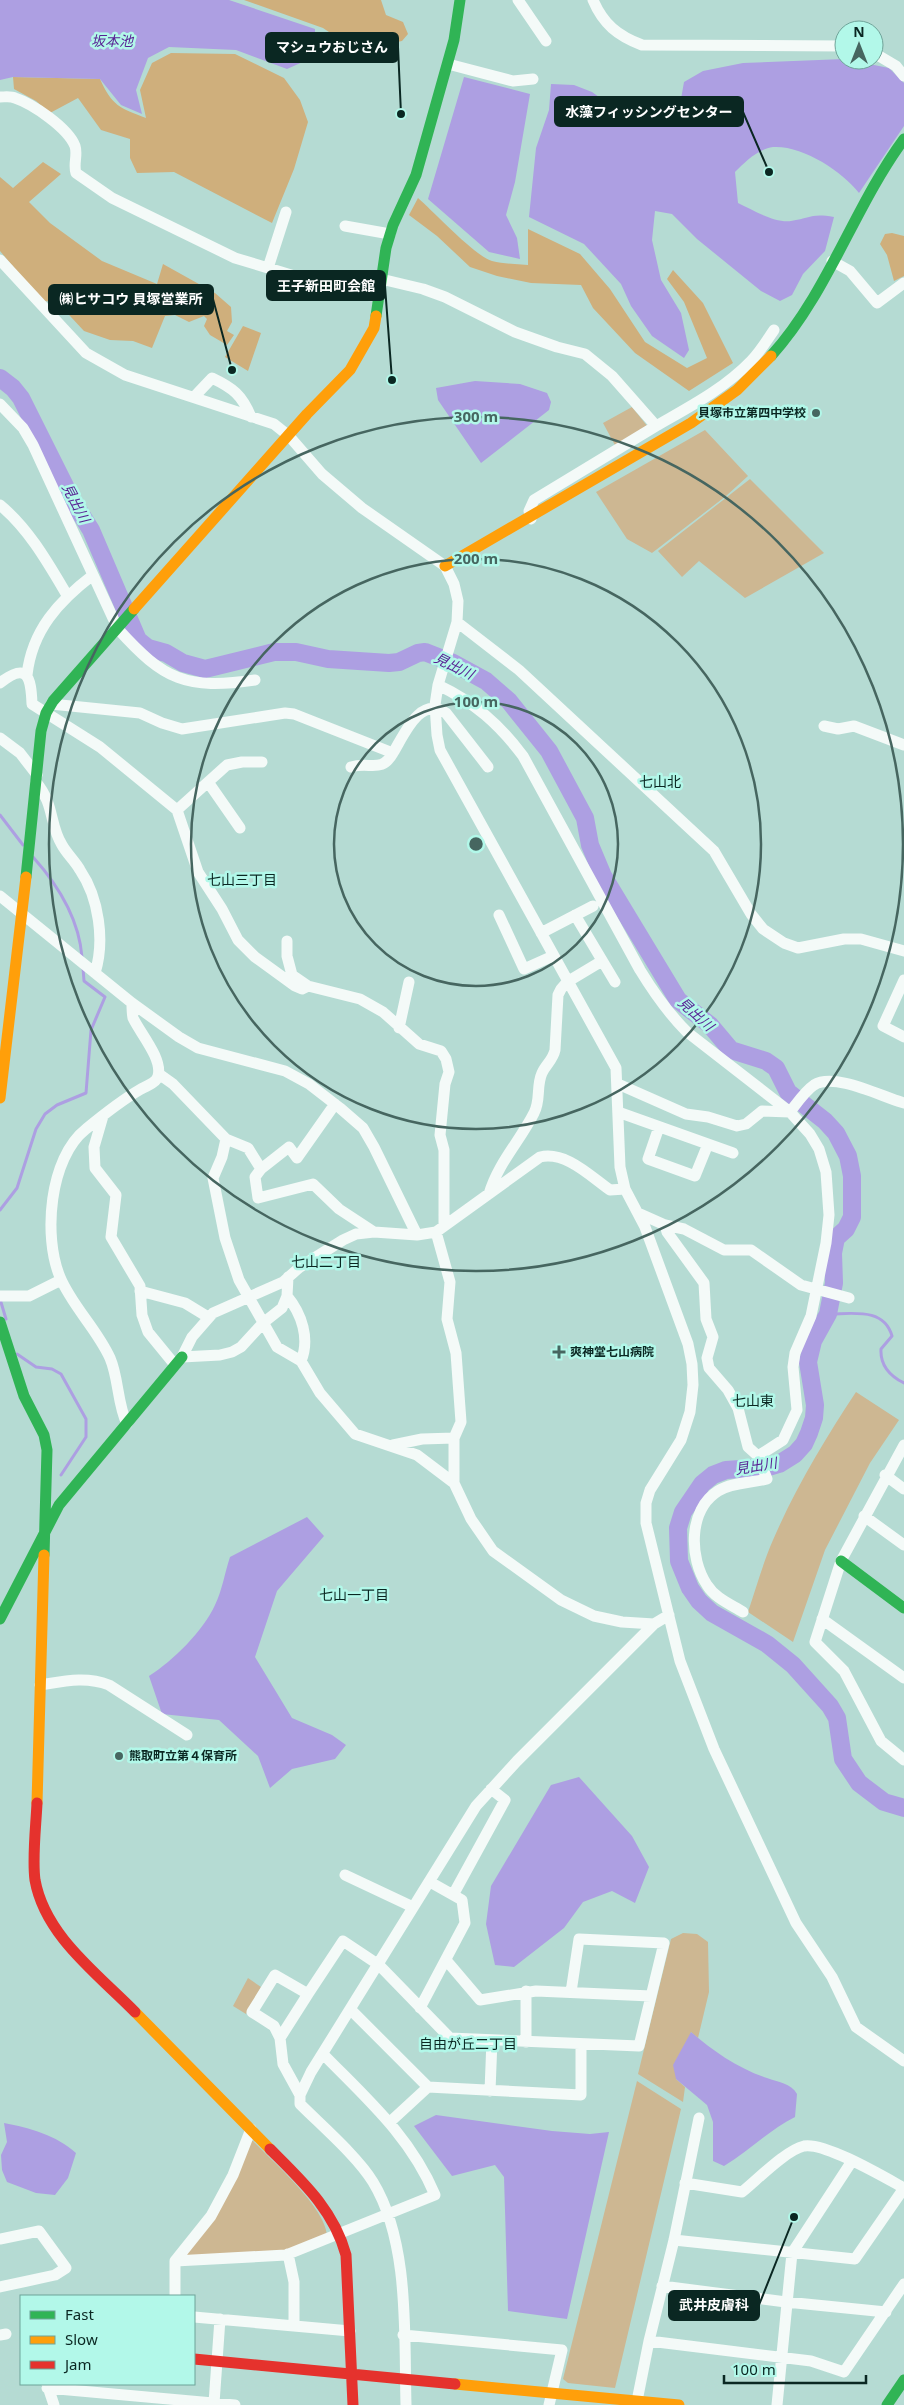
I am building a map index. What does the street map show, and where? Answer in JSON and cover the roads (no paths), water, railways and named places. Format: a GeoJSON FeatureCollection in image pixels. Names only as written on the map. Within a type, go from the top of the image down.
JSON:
{"type":"FeatureCollection","features":[{"type":"Feature","properties":{"kind":"street"},"geometry":{"type":"LineString","coordinates":[[0,1098],[22,915],[41,731],[49,709],[307,414],[340,382],[358,359],[374,328],[390,234],[416,175],[448,64],[460,0]]}},
{"type":"Feature","properties":{"kind":"street"},"geometry":{"type":"LineString","coordinates":[[518,0],[546,41]]}},
{"type":"Feature","properties":{"kind":"street"},"geometry":{"type":"LineString","coordinates":[[593,0],[598,13],[611,28],[629,41],[642,45],[834,46]]}},
{"type":"Feature","properties":{"kind":"street"},"geometry":{"type":"LineString","coordinates":[[884,59],[896,66],[904,76]]}},
{"type":"Feature","properties":{"kind":"street"},"geometry":{"type":"LineString","coordinates":[[448,64],[513,81],[533,79]]}},
{"type":"Feature","properties":{"kind":"street"},"geometry":{"type":"LineString","coordinates":[[0,97],[14,97],[33,106],[69,134],[76,148],[74,168],[76,173],[112,198],[235,258],[356,295],[378,296]]}},
{"type":"Feature","properties":{"kind":"street"},"geometry":{"type":"LineString","coordinates":[[445,566],[531,519],[708,413],[796,325],[883,165],[904,138]]}},
{"type":"Feature","properties":{"kind":"street"},"geometry":{"type":"LineString","coordinates":[[268,268],[286,212]]}},
{"type":"Feature","properties":{"kind":"street"},"geometry":{"type":"LineString","coordinates":[[345,226],[390,234]]}},
{"type":"Feature","properties":{"kind":"street"},"geometry":{"type":"LineString","coordinates":[[0,260],[86,353],[125,375],[274,424],[288,436],[322,474],[362,508],[445,566],[454,584],[458,601],[457,622],[438,685],[435,709],[436,735],[440,750],[540,934],[616,1068],[620,1167],[625,1189],[638,1213],[688,1344],[692,1364],[693,1385],[690,1412],[681,1440],[650,1490],[646,1503],[646,1523],[680,1661],[714,1749],[796,1923],[832,1977],[856,2027],[904,2061]]}},
{"type":"Feature","properties":{"kind":"street"},"geometry":{"type":"LineString","coordinates":[[832,261],[850,270],[877,303],[904,283]]}},
{"type":"Feature","properties":{"kind":"street"},"geometry":{"type":"LineString","coordinates":[[381,279],[430,291],[515,332],[557,347],[585,354],[612,376],[656,426]]}},
{"type":"Feature","properties":{"kind":"street"},"geometry":{"type":"LineString","coordinates":[[531,519],[529,511],[534,500],[699,402],[754,366],[774,330]]}},
{"type":"Feature","properties":{"kind":"street"},"geometry":{"type":"LineString","coordinates":[[194,397],[212,378],[238,394],[244,401],[251,417]]}},
{"type":"Feature","properties":{"kind":"street"},"geometry":{"type":"LineString","coordinates":[[0,404],[24,428],[33,445],[118,629],[153,664],[163,671],[191,682],[224,684],[255,680]]}},
{"type":"Feature","properties":{"kind":"street"},"geometry":{"type":"LineString","coordinates":[[0,505],[10,513],[34,543],[67,595]]}},
{"type":"Feature","properties":{"kind":"street"},"geometry":{"type":"LineString","coordinates":[[93,575],[67,595],[53,612],[36,641],[29,656],[27,675],[31,684],[32,704],[49,709],[140,713],[162,724],[182,729],[285,713],[294,714],[392,753]]}},
{"type":"Feature","properties":{"kind":"street"},"geometry":{"type":"LineString","coordinates":[[457,622],[526,676],[714,851],[751,914],[763,929],[784,944],[798,948],[844,939],[861,939],[904,950]]}},
{"type":"Feature","properties":{"kind":"street"},"geometry":{"type":"LineString","coordinates":[[0,682],[11,674],[21,672],[27,675]]}},
{"type":"Feature","properties":{"kind":"street"},"geometry":{"type":"LineString","coordinates":[[438,685],[464,698],[488,715],[503,729],[524,756],[640,970],[672,1017],[686,1032],[790,1112],[810,1134],[819,1149],[827,1181],[829,1215],[826,1243],[811,1316],[795,1353],[793,1381],[797,1410],[782,1440],[758,1456]]}},
{"type":"Feature","properties":{"kind":"street"},"geometry":{"type":"LineString","coordinates":[[49,709],[100,747],[177,810],[198,872],[222,909],[238,940],[255,957],[295,986],[302,989],[308,986]]}},
{"type":"Feature","properties":{"kind":"street"},"geometry":{"type":"LineString","coordinates":[[351,767],[381,766],[388,762],[417,715],[424,711],[440,709],[446,713],[488,767]]}},
{"type":"Feature","properties":{"kind":"street"},"geometry":{"type":"LineString","coordinates":[[824,726],[838,729],[854,726],[904,745]]}},
{"type":"Feature","properties":{"kind":"street"},"geometry":{"type":"LineString","coordinates":[[0,738],[20,753],[44,791],[62,846],[84,877],[99,912],[98,965],[96,973]]}},
{"type":"Feature","properties":{"kind":"street"},"geometry":{"type":"LineString","coordinates":[[177,810],[227,766],[242,762],[262,762]]}},
{"type":"Feature","properties":{"kind":"street"},"geometry":{"type":"LineString","coordinates":[[208,782],[240,828]]}},
{"type":"Feature","properties":{"kind":"street"},"geometry":{"type":"LineString","coordinates":[[0,896],[132,1002],[198,1048],[285,1072],[309,1084],[334,1104],[363,1128],[417,1234]]}},
{"type":"Feature","properties":{"kind":"street"},"geometry":{"type":"LineString","coordinates":[[540,934],[592,906]]}},
{"type":"Feature","properties":{"kind":"street"},"geometry":{"type":"LineString","coordinates":[[499,915],[524,969],[553,956]]}},
{"type":"Feature","properties":{"kind":"street"},"geometry":{"type":"LineString","coordinates":[[575,915],[614,982]]}},
{"type":"Feature","properties":{"kind":"street"},"geometry":{"type":"LineString","coordinates":[[287,941],[287,956],[292,975],[308,986],[360,999],[383,1012],[419,1044],[441,1051],[446,1059],[449,1072],[445,1084],[440,1135],[444,1150],[440,1229],[450,1282],[447,1319],[456,1353],[461,1422],[454,1438],[454,1483],[472,1520],[493,1551],[561,1600],[594,1616],[622,1622],[654,1624]]}},
{"type":"Feature","properties":{"kind":"street"},"geometry":{"type":"LineString","coordinates":[[490,1194],[495,1176],[534,1114],[539,1100],[539,1082],[542,1072],[553,1058],[555,1050],[558,995],[567,982],[602,961]]}},
{"type":"Feature","properties":{"kind":"street"},"geometry":{"type":"LineString","coordinates":[[904,980],[883,1026],[904,1037]]}},
{"type":"Feature","properties":{"kind":"street"},"geometry":{"type":"LineString","coordinates":[[399,1028],[409,982]]}},
{"type":"Feature","properties":{"kind":"street"},"geometry":{"type":"LineString","coordinates":[[127,1424],[123,1416],[117,1378],[110,1358],[60,1280],[53,1259],[50,1241],[58,1172],[75,1138],[136,1092],[157,1080],[159,1074],[158,1063],[132,1016],[132,1002]]}},
{"type":"Feature","properties":{"kind":"street"},"geometry":{"type":"LineString","coordinates":[[159,1074],[173,1084],[226,1139],[248,1148],[261,1169]]}},
{"type":"Feature","properties":{"kind":"street"},"geometry":{"type":"LineString","coordinates":[[790,1112],[810,1089],[821,1082],[832,1081],[873,1091],[904,1103]]}},
{"type":"Feature","properties":{"kind":"street"},"geometry":{"type":"LineString","coordinates":[[618,1084],[686,1114],[708,1117],[737,1126],[746,1124],[762,1111],[790,1112]]}},
{"type":"Feature","properties":{"kind":"street"},"geometry":{"type":"LineString","coordinates":[[334,1104],[298,1158],[288,1148],[261,1169],[255,1177],[258,1198],[313,1184],[339,1209],[374,1232]]}},
{"type":"Feature","properties":{"kind":"street"},"geometry":{"type":"LineString","coordinates":[[618,1112],[732,1153]]}},
{"type":"Feature","properties":{"kind":"street"},"geometry":{"type":"LineString","coordinates":[[103,1116],[94,1146],[95,1168],[116,1195],[112,1237],[134,1274],[140,1291],[142,1315],[148,1332],[179,1361]]}},
{"type":"Feature","properties":{"kind":"street"},"geometry":{"type":"LineString","coordinates":[[659,1127],[648,1159],[696,1176],[708,1144]]}},
{"type":"Feature","properties":{"kind":"street"},"geometry":{"type":"LineString","coordinates":[[226,1139],[222,1157],[213,1178],[225,1238],[239,1280],[277,1347],[301,1361],[320,1393],[355,1434],[417,1455],[454,1483]]}},
{"type":"Feature","properties":{"kind":"street"},"geometry":{"type":"LineString","coordinates":[[0,1619],[59,1505],[179,1361],[192,1337],[208,1317],[283,1282],[300,1267],[356,1234],[374,1232],[417,1234],[440,1229],[540,1157],[551,1155],[566,1159],[610,1190],[625,1189]]}},
{"type":"Feature","properties":{"kind":"street"},"geometry":{"type":"LineString","coordinates":[[638,1213],[665,1225],[684,1229],[724,1250],[751,1250],[801,1285],[849,1298]]}},
{"type":"Feature","properties":{"kind":"street"},"geometry":{"type":"LineString","coordinates":[[665,1225],[667,1232],[704,1283],[703,1306],[713,1337],[708,1362],[709,1368],[728,1390],[738,1408],[748,1447],[758,1456],[767,1479],[719,1490],[702,1509],[694,1534],[694,1558],[707,1586],[718,1597],[743,1612]]}},
{"type":"Feature","properties":{"kind":"street"},"geometry":{"type":"LineString","coordinates":[[179,1361],[232,1352],[241,1347],[263,1323],[282,1308],[287,1296],[288,1277]]}},
{"type":"Feature","properties":{"kind":"street"},"geometry":{"type":"LineString","coordinates":[[0,1296],[29,1296],[60,1280]]}},
{"type":"Feature","properties":{"kind":"street"},"geometry":{"type":"LineString","coordinates":[[140,1291],[186,1303],[208,1317]]}},
{"type":"Feature","properties":{"kind":"street"},"geometry":{"type":"LineString","coordinates":[[287,1296],[295,1306],[305,1338],[305,1351],[301,1361]]}},
{"type":"Feature","properties":{"kind":"street"},"geometry":{"type":"LineString","coordinates":[[0,1322],[24,1396],[44,1435],[47,1450],[35,1878],[41,1906],[48,1920],[63,1939],[311,2190],[341,2233],[348,2280],[353,2405]]}},
{"type":"Feature","properties":{"kind":"street"},"geometry":{"type":"LineString","coordinates":[[692,1364],[708,1362]]}},
{"type":"Feature","properties":{"kind":"street"},"geometry":{"type":"LineString","coordinates":[[393,1446],[422,1439],[454,1438]]}},
{"type":"Feature","properties":{"kind":"street"},"geometry":{"type":"LineString","coordinates":[[904,1445],[841,1561],[815,1642],[844,1671],[881,1741],[904,1760]]}},
{"type":"Feature","properties":{"kind":"street"},"geometry":{"type":"LineString","coordinates":[[886,1475],[904,1489]]}},
{"type":"Feature","properties":{"kind":"street"},"geometry":{"type":"LineString","coordinates":[[864,1516],[904,1545]]}},
{"type":"Feature","properties":{"kind":"street"},"geometry":{"type":"LineString","coordinates":[[841,1561],[904,1608]]}},
{"type":"Feature","properties":{"kind":"street"},"geometry":{"type":"LineString","coordinates":[[300,2094],[430,1882],[454,1838],[476,1806],[654,1624],[669,1615]]}},
{"type":"Feature","properties":{"kind":"street"},"geometry":{"type":"LineString","coordinates":[[822,1620],[904,1678]]}},
{"type":"Feature","properties":{"kind":"street"},"geometry":{"type":"LineString","coordinates":[[40,1685],[84,1679],[95,1680],[109,1685],[187,1735]]}},
{"type":"Feature","properties":{"kind":"street"},"geometry":{"type":"LineString","coordinates":[[452,1895],[505,1800],[491,1789]]}},
{"type":"Feature","properties":{"kind":"street"},"geometry":{"type":"LineString","coordinates":[[345,1875],[414,1907]]}},
{"type":"Feature","properties":{"kind":"street"},"geometry":{"type":"LineString","coordinates":[[420,2008],[465,1923],[462,1900],[430,1882]]}},
{"type":"Feature","properties":{"kind":"street"},"geometry":{"type":"LineString","coordinates":[[280,2038],[343,1941],[379,1965],[450,2038],[639,2046],[664,1944],[579,1939],[571,1992]]}},
{"type":"Feature","properties":{"kind":"street"},"geometry":{"type":"LineString","coordinates":[[446,1960],[480,2000],[526,1991],[651,1996]]}},
{"type":"Feature","properties":{"kind":"street"},"geometry":{"type":"LineString","coordinates":[[308,1994],[275,1975],[252,2012],[274,2026],[280,2038],[283,2064],[300,2094],[300,2104],[373,2181],[389,2214],[398,2244],[406,2405]]}},
{"type":"Feature","properties":{"kind":"street"},"geometry":{"type":"LineString","coordinates":[[526,1991],[526,2042]]}},
{"type":"Feature","properties":{"kind":"street"},"geometry":{"type":"LineString","coordinates":[[351,2010],[428,2087],[581,2095],[581,2044]]}},
{"type":"Feature","properties":{"kind":"street"},"geometry":{"type":"LineString","coordinates":[[490,2091],[492,2040]]}},
{"type":"Feature","properties":{"kind":"street"},"geometry":{"type":"LineString","coordinates":[[175,2261],[288,2254],[435,2195],[417,2158],[390,2122],[323,2054]]}},
{"type":"Feature","properties":{"kind":"street"},"geometry":{"type":"LineString","coordinates":[[390,2122],[428,2087]]}},
{"type":"Feature","properties":{"kind":"street"},"geometry":{"type":"LineString","coordinates":[[636,2401],[674,2240],[699,2118]]}},
{"type":"Feature","properties":{"kind":"street"},"geometry":{"type":"LineString","coordinates":[[175,2295],[175,2261],[211,2216],[233,2175],[251,2129]]}},
{"type":"Feature","properties":{"kind":"street"},"geometry":{"type":"LineString","coordinates":[[674,2240],[855,2259],[904,2188],[852,2161],[815,2145],[803,2146],[791,2152],[742,2192],[685,2183]]}},
{"type":"Feature","properties":{"kind":"street"},"geometry":{"type":"LineString","coordinates":[[777,2405],[792,2252],[852,2161]]}},
{"type":"Feature","properties":{"kind":"street"},"geometry":{"type":"LineString","coordinates":[[0,2240],[39,2231],[66,2268],[55,2275],[0,2287]]}},
{"type":"Feature","properties":{"kind":"street"},"geometry":{"type":"LineString","coordinates":[[288,2254],[294,2282],[294,2326]]}},
{"type":"Feature","properties":{"kind":"street"},"geometry":{"type":"LineString","coordinates":[[649,2341],[811,2361],[844,2372],[904,2284]]}},
{"type":"Feature","properties":{"kind":"street"},"geometry":{"type":"LineString","coordinates":[[662,2286],[786,2302],[886,2312]]}},
{"type":"Feature","properties":{"kind":"street"},"geometry":{"type":"LineString","coordinates":[[195,2316],[350,2331]]}},
{"type":"Feature","properties":{"kind":"street"},"geometry":{"type":"LineString","coordinates":[[214,2403],[220,2319]]}},
{"type":"Feature","properties":{"kind":"street"},"geometry":{"type":"LineString","coordinates":[[403,2335],[562,2350],[550,2399]]}},
{"type":"Feature","properties":{"kind":"street"},"geometry":{"type":"LineString","coordinates":[[195,2359],[405,2379],[550,2399],[636,2401],[679,2405]]}},
{"type":"Feature","properties":{"kind":"street"},"geometry":{"type":"LineString","coordinates":[[889,2404],[904,2380]]}},
{"type":"Feature","properties":{"kind":"street"},"geometry":{"type":"LineString","coordinates":[[54,2405],[47,2386],[186,2403],[235,2405]]}},
{"type":"Feature","properties":{"kind":"water","name":"坂本池"},"geometry":{"type":"Polygon","coordinates":[[[0,0],[229,0],[315,29],[315,40],[305,61],[287,69],[236,50],[169,47],[148,58],[136,90],[142,114],[121,105],[100,79],[13,77],[0,80],[0,0]]]}},
{"type":"Feature","properties":{"kind":"water"},"geometry":{"type":"Polygon","coordinates":[[[834,59],[834,70],[884,70],[884,67],[889,68],[904,83],[904,126],[859,193],[832,168],[796,150],[767,148],[752,156],[735,172],[738,203],[757,212],[784,221],[816,216],[834,217],[825,251],[803,274],[792,295],[780,301],[761,291],[697,239],[672,214],[655,211],[652,240],[661,280],[681,313],[689,350],[684,358],[652,336],[631,306],[621,284],[584,244],[529,217],[536,148],[549,110],[551,84],[574,85],[592,92],[606,102],[681,99],[684,82],[703,71],[743,63],[834,59]]]}},
{"type":"Feature","properties":{"kind":"water"},"geometry":{"type":"Polygon","coordinates":[[[464,77],[530,94],[515,182],[506,215],[517,238],[520,259],[489,252],[428,199],[464,77]]]}},
{"type":"Feature","properties":{"kind":"water"},"geometry":{"type":"Polygon","coordinates":[[[475,381],[520,384],[547,393],[551,402],[549,410],[481,463],[438,400],[436,388],[475,381]]]}},
{"type":"Feature","properties":{"kind":"water"},"geometry":{"type":"Polygon","coordinates":[[[307,1517],[324,1536],[277,1591],[255,1657],[292,1718],[332,1735],[346,1745],[335,1759],[292,1769],[270,1788],[258,1756],[219,1720],[162,1714],[149,1676],[187,1645],[210,1615],[222,1588],[230,1557],[307,1517]]]}},
{"type":"Feature","properties":{"kind":"water"},"geometry":{"type":"Polygon","coordinates":[[[579,1777],[632,1836],[649,1867],[635,1903],[612,1891],[583,1902],[564,1928],[514,1967],[495,1965],[486,1924],[491,1886],[551,1785],[579,1777]]]}},
{"type":"Feature","properties":{"kind":"water"},"geometry":{"type":"Polygon","coordinates":[[[691,2032],[717,2053],[757,2074],[788,2085],[797,2094],[795,2117],[776,2128],[724,2166],[713,2161],[713,2122],[707,2105],[676,2079],[673,2065],[691,2032]]]}},
{"type":"Feature","properties":{"kind":"water"},"geometry":{"type":"Polygon","coordinates":[[[436,2115],[552,2131],[590,2134],[609,2132],[567,2319],[508,2311],[504,2177],[495,2165],[452,2176],[414,2126],[436,2115]]]}},
{"type":"Feature","properties":{"kind":"water"},"geometry":{"type":"Polygon","coordinates":[[[4,2123],[42,2133],[60,2141],[76,2153],[68,2178],[55,2195],[36,2193],[7,2182],[2,2170],[1,2155],[7,2142],[4,2123]]]}},
{"type":"Feature","properties":{"kind":"waterway","name":"見出川"},"geometry":{"type":"LineString","coordinates":[[0,378],[13,388],[21,398],[72,500],[91,530],[138,640],[148,648],[166,653],[183,663],[205,669],[274,652],[296,652],[328,659],[389,663],[399,662],[418,653],[425,652],[453,663],[486,681],[509,701],[549,751],[585,818],[590,845],[603,876],[678,1000],[710,1025],[731,1050],[766,1061],[776,1068],[788,1092],[825,1121],[836,1133],[848,1156],[852,1176],[852,1217],[846,1229],[836,1238],[833,1253],[834,1283],[828,1314],[813,1341],[808,1362],[815,1405],[814,1418],[809,1433],[804,1444],[795,1454],[779,1464],[769,1467],[726,1470],[713,1475],[702,1484],[683,1512],[678,1528],[679,1561],[690,1588],[699,1601],[712,1613],[767,1644],[793,1665],[830,1706],[837,1718],[843,1759],[859,1783],[884,1802],[904,1808]]}},
{"type":"Feature","properties":{"kind":"waterway"},"geometry":{"type":"LineString","coordinates":[[0,815],[23,845]]}},
{"type":"Feature","properties":{"kind":"waterway"},"geometry":{"type":"LineString","coordinates":[[33,857],[51,879],[66,903],[77,929],[82,957]]}},
{"type":"Feature","properties":{"kind":"waterway"},"geometry":{"type":"LineString","coordinates":[[0,1210],[17,1188],[36,1129],[45,1114],[57,1105],[86,1093],[91,1030],[105,997],[84,981],[83,968]]}},
{"type":"Feature","properties":{"kind":"waterway"},"geometry":{"type":"LineString","coordinates":[[0,1299],[6,1319]]}},
{"type":"Feature","properties":{"kind":"waterway"},"geometry":{"type":"LineString","coordinates":[[828,1314],[857,1313],[875,1316],[882,1320],[892,1336],[881,1349],[882,1360],[890,1374],[904,1383]]}},
{"type":"Feature","properties":{"kind":"waterway"},"geometry":{"type":"LineString","coordinates":[[17,1354],[36,1367],[52,1369],[61,1374],[86,1419],[86,1437],[61,1475]]}},
{"type":"Feature","properties":{"kind":"place","name":"マシュウおじさん"},"geometry":{"type":"Point","coordinates":[401,114]}},
{"type":"Feature","properties":{"kind":"place","name":"水藻フィッシングセンター"},"geometry":{"type":"Point","coordinates":[769,172]}},
{"type":"Feature","properties":{"kind":"place","name":"㈱ヒサコウ 貝塚営業所"},"geometry":{"type":"Point","coordinates":[232,370]}},
{"type":"Feature","properties":{"kind":"place","name":"王子新田町会館"},"geometry":{"type":"Point","coordinates":[392,380]}},
{"type":"Feature","properties":{"kind":"place","name":"貝塚市立第四中学校"},"geometry":{"type":"Point","coordinates":[816,413]}},
{"type":"Feature","properties":{"kind":"place","name":"爽神堂七山病院"},"geometry":{"type":"Point","coordinates":[559,1352]}},
{"type":"Feature","properties":{"kind":"place","name":"熊取町立第４保育所"},"geometry":{"type":"Point","coordinates":[119,1756]}},
{"type":"Feature","properties":{"kind":"place","name":"武井皮膚科"},"geometry":{"type":"Point","coordinates":[794,2217]}},
{"type":"Feature","properties":{"kind":"district","name":"七山北"},"geometry":{"type":"Point","coordinates":[660,782]}},
{"type":"Feature","properties":{"kind":"district","name":"七山三丁目"},"geometry":{"type":"Point","coordinates":[242,880]}},
{"type":"Feature","properties":{"kind":"district","name":"七山二丁目"},"geometry":{"type":"Point","coordinates":[326,1262]}},
{"type":"Feature","properties":{"kind":"district","name":"七山東"},"geometry":{"type":"Point","coordinates":[753,1401]}},
{"type":"Feature","properties":{"kind":"district","name":"七山一丁目"},"geometry":{"type":"Point","coordinates":[354,1595]}},
{"type":"Feature","properties":{"kind":"district","name":"自由が丘二丁目"},"geometry":{"type":"Point","coordinates":[468,2044]}}]}
